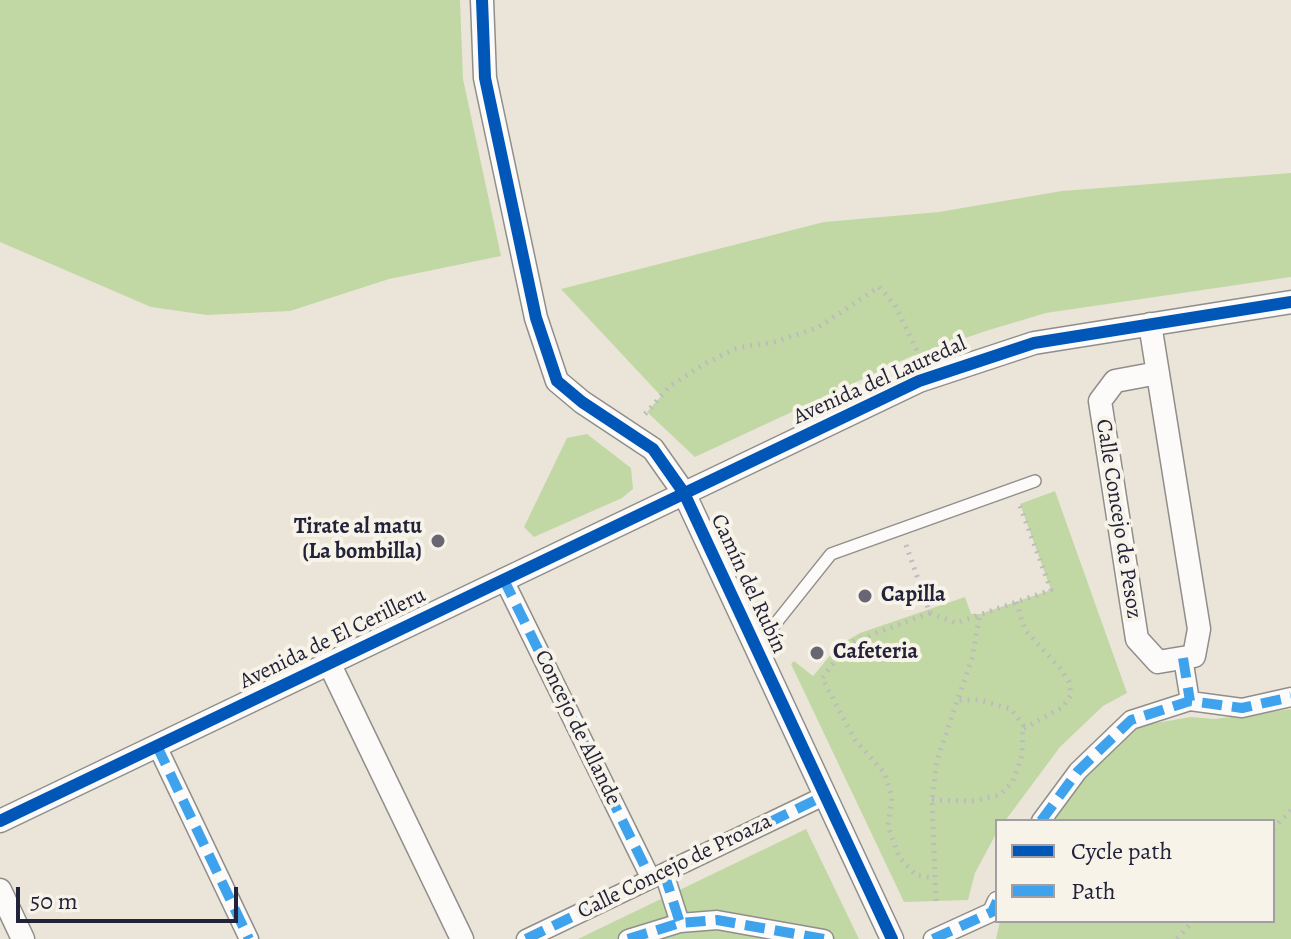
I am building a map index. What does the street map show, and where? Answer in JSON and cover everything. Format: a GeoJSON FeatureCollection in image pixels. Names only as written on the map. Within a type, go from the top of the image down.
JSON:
{"type":"FeatureCollection","features":[{"type":"Feature","properties":{"kind":"street","name":"Camín del Rubín"},"geometry":{"type":"LineString","coordinates":[[482,0],[485,78],[536,318],[557,381],[653,449],[684,493],[892,939]]}},
{"type":"Feature","properties":{"kind":"street","name":"Avenida del Lauredal"},"geometry":{"type":"LineString","coordinates":[[684,493],[930,377],[1034,343],[1291,302]]}},
{"type":"Feature","properties":{"kind":"street"},"geometry":{"type":"LineString","coordinates":[[1150,324],[1199,629],[1194,656],[1183,658],[1190,701]]}},
{"type":"Feature","properties":{"kind":"street","name":"Calle Concejo de Pesoz"},"geometry":{"type":"LineString","coordinates":[[1158,373],[1115,381],[1100,401],[1137,639],[1158,662],[1183,658]]}},
{"type":"Feature","properties":{"kind":"street","name":"Avenida de El Cerilleru"},"geometry":{"type":"LineString","coordinates":[[0,821],[684,493]]}},
{"type":"Feature","properties":{"kind":"street","name":"Concejo de Allande"},"geometry":{"type":"LineString","coordinates":[[503,578],[680,923]]}},
{"type":"Feature","properties":{"kind":"street"},"geometry":{"type":"LineString","coordinates":[[329,663],[462,939]]}},
{"type":"Feature","properties":{"kind":"street"},"geometry":{"type":"LineString","coordinates":[[1042,819],[1078,771],[1131,720],[1190,701],[1242,708],[1291,697]]}},
{"type":"Feature","properties":{"kind":"street"},"geometry":{"type":"LineString","coordinates":[[157,746],[249,939]]}},
{"type":"Feature","properties":{"kind":"street","name":"Calle Concejo de Proaza"},"geometry":{"type":"LineString","coordinates":[[526,939],[824,796]]}},
{"type":"Feature","properties":{"kind":"street"},"geometry":{"type":"LineString","coordinates":[[0,890],[23,939]]}},
{"type":"Feature","properties":{"kind":"street"},"geometry":{"type":"LineString","coordinates":[[933,939],[992,912],[995,905]]}},
{"type":"Feature","properties":{"kind":"street"},"geometry":{"type":"LineString","coordinates":[[628,939],[680,923],[717,920],[824,939]]}},
{"type":"Feature","properties":{"kind":"lane"},"geometry":{"type":"LineString","coordinates":[[756,648],[831,554],[1035,481]]}},
{"type":"Feature","properties":{"kind":"path"},"geometry":{"type":"LineString","coordinates":[[628,432],[670,386],[706,363],[737,348],[774,342],[817,328],[879,287],[895,305],[930,377]]}},
{"type":"Feature","properties":{"kind":"path"},"geometry":{"type":"LineString","coordinates":[[935,878],[916,875],[899,857],[888,826],[892,797],[885,774],[855,740],[822,678],[849,643],[930,613],[956,623],[1051,590],[1020,504],[1005,509]]}},
{"type":"Feature","properties":{"kind":"path"},"geometry":{"type":"LineString","coordinates":[[899,530],[930,613]]}},
{"type":"Feature","properties":{"kind":"path"},"geometry":{"type":"LineString","coordinates":[[906,546],[920,541]]}},
{"type":"Feature","properties":{"kind":"path"},"geometry":{"type":"LineString","coordinates":[[1016,602],[1025,630],[1059,667],[1069,682],[1071,695],[1063,707],[1023,729]]}},
{"type":"Feature","properties":{"kind":"path"},"geometry":{"type":"LineString","coordinates":[[936,901],[932,800],[937,760],[978,636],[980,614]]}},
{"type":"Feature","properties":{"kind":"path"},"geometry":{"type":"LineString","coordinates":[[932,800],[972,801],[1000,795],[1013,781],[1022,755],[1023,729],[1011,709],[979,700],[958,700]]}},
{"type":"Feature","properties":{"kind":"path"},"geometry":{"type":"LineString","coordinates":[[1275,827],[1291,810]]}},
{"type":"Feature","properties":{"kind":"path"},"geometry":{"type":"LineString","coordinates":[[1177,939],[1191,923]]}},
{"type":"Feature","properties":{"kind":"green space"},"geometry":{"type":"Polygon","coordinates":[[[0,0],[460,0],[463,79],[501,256],[389,279],[290,311],[207,315],[151,307],[0,242],[0,0]]]}},
{"type":"Feature","properties":{"kind":"green space"},"geometry":{"type":"Polygon","coordinates":[[[1291,173],[1291,277],[1046,313],[989,330],[912,356],[695,457],[647,412],[661,396],[561,289],[824,222],[939,212],[1062,191],[1291,173]]]}},
{"type":"Feature","properties":{"kind":"green space"},"geometry":{"type":"Polygon","coordinates":[[[587,434],[631,468],[633,489],[622,498],[534,537],[524,527],[567,438],[587,434]]]}},
{"type":"Feature","properties":{"kind":"green space"},"geometry":{"type":"Polygon","coordinates":[[[1055,491],[1127,693],[1103,706],[1060,747],[1006,819],[995,819],[995,836],[975,873],[968,900],[904,902],[791,664],[794,661],[813,676],[839,645],[860,633],[965,597],[971,614],[980,614],[1051,590],[1020,504],[1055,491]]]}},
{"type":"Feature","properties":{"kind":"green space"},"geometry":{"type":"Polygon","coordinates":[[[1291,709],[1291,939],[996,939],[1000,923],[1275,923],[1275,819],[1053,819],[1121,729],[1191,717],[1215,719],[1291,709]]]}},
{"type":"Feature","properties":{"kind":"green space"},"geometry":{"type":"Polygon","coordinates":[[[806,829],[859,939],[578,939],[806,829]]]}},
{"type":"Feature","properties":{"kind":"marked path"},"geometry":{"type":"LineString","coordinates":[[503,578],[651,879]]}},
{"type":"Feature","properties":{"kind":"marked path"},"geometry":{"type":"LineString","coordinates":[[1183,658],[1190,701]]}},
{"type":"Feature","properties":{"kind":"marked path"},"geometry":{"type":"LineString","coordinates":[[1042,819],[1078,771],[1131,720],[1190,701],[1242,708],[1291,697]]}},
{"type":"Feature","properties":{"kind":"marked path"},"geometry":{"type":"LineString","coordinates":[[157,746],[249,939]]}},
{"type":"Feature","properties":{"kind":"marked path"},"geometry":{"type":"LineString","coordinates":[[526,939],[824,796]]}},
{"type":"Feature","properties":{"kind":"marked path"},"geometry":{"type":"LineString","coordinates":[[664,873],[680,923]]}},
{"type":"Feature","properties":{"kind":"marked path"},"geometry":{"type":"LineString","coordinates":[[933,939],[992,912],[995,905]]}},
{"type":"Feature","properties":{"kind":"marked path"},"geometry":{"type":"LineString","coordinates":[[628,939],[680,923],[717,920],[824,939]]}},
{"type":"Feature","properties":{"kind":"cycle path"},"geometry":{"type":"LineString","coordinates":[[482,0],[485,78],[536,318],[557,381],[582,402],[653,449],[684,493],[892,939]]}},
{"type":"Feature","properties":{"kind":"cycle path"},"geometry":{"type":"LineString","coordinates":[[0,821],[919,381],[1034,343],[1291,302]]}},
{"type":"Feature","properties":{"kind":"place","name":"Tirate al matu (La bombilla)"},"geometry":{"type":"Point","coordinates":[438,541]}},
{"type":"Feature","properties":{"kind":"place","name":"Capilla"},"geometry":{"type":"Point","coordinates":[865,596]}},
{"type":"Feature","properties":{"kind":"place","name":"Cafeteria"},"geometry":{"type":"Point","coordinates":[817,653]}}]}
